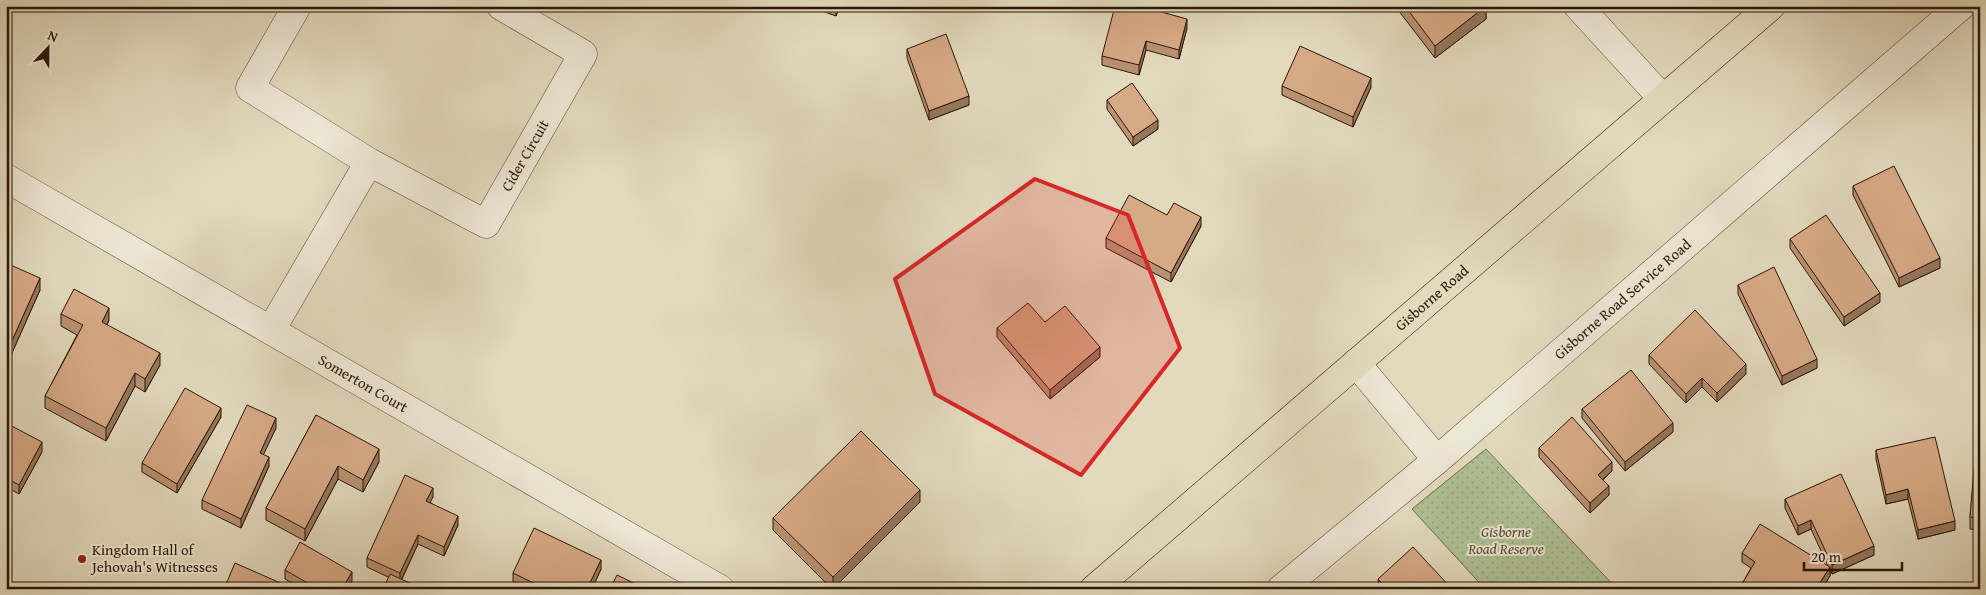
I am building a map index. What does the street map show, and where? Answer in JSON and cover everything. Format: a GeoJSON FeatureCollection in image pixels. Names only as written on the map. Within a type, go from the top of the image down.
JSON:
{"type":"FeatureCollection","features":[{"type":"Feature","properties":{"kind":"main road","name":"Gisborne Road"},"geometry":{"type":"LineString","coordinates":[[1094,589],[1771,6]]}},
{"type":"Feature","properties":{"kind":"street","name":"Cider Circuit"},"geometry":{"type":"LineString","coordinates":[[297,6],[250,88],[370,162],[486,224],[583,54],[501,6]]}},
{"type":"Feature","properties":{"kind":"street"},"geometry":{"type":"LineString","coordinates":[[1578,6],[1663,99]]}},
{"type":"Feature","properties":{"kind":"street","name":"Gisborne Road Service Road"},"geometry":{"type":"LineString","coordinates":[[1282,589],[1437,460],[1961,6]]}},
{"type":"Feature","properties":{"kind":"street"},"geometry":{"type":"LineString","coordinates":[[271,330],[370,162]]}},
{"type":"Feature","properties":{"kind":"street","name":"Somerton Court"},"geometry":{"type":"LineString","coordinates":[[6,178],[720,589]]}},
{"type":"Feature","properties":{"kind":"street"},"geometry":{"type":"LineString","coordinates":[[1356,363],[1437,460]]}},
{"type":"Feature","properties":{"kind":"highlighted area"},"geometry":{"type":"Polygon","coordinates":[[[1035,179],[1128,215],[1180,348],[1081,475],[935,394],[895,279],[1035,179]]]}},
{"type":"Feature","properties":{"kind":"green space","name":"Gisborne Road Reserve"},"geometry":{"type":"Polygon","coordinates":[[[1486,449],[1618,589],[1485,589],[1412,509],[1486,449]]]}},
{"type":"Feature","properties":{"kind":"building"},"geometry":{"type":"Polygon","coordinates":[[[1115,6],[1139,6],[1187,19],[1179,50],[1146,41],[1139,65],[1102,56],[1115,6]]]}},
{"type":"Feature","properties":{"kind":"building"},"geometry":{"type":"Polygon","coordinates":[[[1405,6],[1486,6],[1435,46],[1405,6]]]}},
{"type":"Feature","properties":{"kind":"building"},"geometry":{"type":"Polygon","coordinates":[[[946,34],[969,96],[929,111],[907,49],[946,34]]]}},
{"type":"Feature","properties":{"kind":"building"},"geometry":{"type":"Polygon","coordinates":[[[1300,46],[1371,78],[1353,117],[1282,86],[1300,46]]]}},
{"type":"Feature","properties":{"kind":"building"},"geometry":{"type":"Polygon","coordinates":[[[1132,83],[1158,120],[1133,137],[1107,100],[1132,83]]]}},
{"type":"Feature","properties":{"kind":"building"},"geometry":{"type":"Polygon","coordinates":[[[1894,166],[1940,258],[1899,278],[1853,186],[1894,166]]]}},
{"type":"Feature","properties":{"kind":"building"},"geometry":{"type":"Polygon","coordinates":[[[1129,195],[1167,215],[1174,203],[1201,217],[1171,273],[1106,238],[1129,195]]]}},
{"type":"Feature","properties":{"kind":"building"},"geometry":{"type":"Polygon","coordinates":[[[1826,215],[1880,293],[1844,317],[1790,239],[1826,215]]]}},
{"type":"Feature","properties":{"kind":"building"},"geometry":{"type":"Polygon","coordinates":[[[6,263],[40,278],[7,352],[6,351],[6,263]]]}},
{"type":"Feature","properties":{"kind":"building"},"geometry":{"type":"Polygon","coordinates":[[[1774,267],[1817,359],[1782,376],[1738,285],[1774,267]]]}},
{"type":"Feature","properties":{"kind":"building"},"geometry":{"type":"Polygon","coordinates":[[[74,289],[109,308],[102,322],[160,353],[145,379],[135,373],[106,428],[45,396],[83,325],[61,314],[74,289]]]}},
{"type":"Feature","properties":{"kind":"building"},"geometry":{"type":"Polygon","coordinates":[[[1028,303],[1045,322],[1065,306],[1100,347],[1050,390],[997,328],[1028,303]]]}},
{"type":"Feature","properties":{"kind":"building"},"geometry":{"type":"Polygon","coordinates":[[[1695,310],[1746,364],[1717,393],[1702,378],[1686,394],[1649,355],[1695,310]]]}},
{"type":"Feature","properties":{"kind":"building"},"geometry":{"type":"Polygon","coordinates":[[[1631,370],[1673,423],[1625,462],[1582,409],[1631,370]]]}},
{"type":"Feature","properties":{"kind":"building"},"geometry":{"type":"Polygon","coordinates":[[[185,388],[221,408],[177,484],[142,463],[185,388]]]}},
{"type":"Feature","properties":{"kind":"building"},"geometry":{"type":"Polygon","coordinates":[[[247,405],[276,418],[260,453],[269,457],[241,519],[202,500],[247,405]]]}},
{"type":"Feature","properties":{"kind":"building"},"geometry":{"type":"Polygon","coordinates":[[[1980,409],[1980,518],[1970,517],[1980,409]]]}},
{"type":"Feature","properties":{"kind":"building"},"geometry":{"type":"Polygon","coordinates":[[[316,415],[379,449],[363,480],[338,466],[305,529],[266,508],[316,415]]]}},
{"type":"Feature","properties":{"kind":"building"},"geometry":{"type":"Polygon","coordinates":[[[1572,417],[1612,462],[1598,475],[1609,486],[1590,503],[1539,448],[1572,417]]]}},
{"type":"Feature","properties":{"kind":"building"},"geometry":{"type":"Polygon","coordinates":[[[6,423],[42,442],[19,485],[6,478],[6,423]]]}},
{"type":"Feature","properties":{"kind":"building"},"geometry":{"type":"Polygon","coordinates":[[[861,431],[920,490],[833,577],[773,518],[861,431]]]}},
{"type":"Feature","properties":{"kind":"building"},"geometry":{"type":"Polygon","coordinates":[[[1935,437],[1955,521],[1918,530],[1908,489],[1886,495],[1876,450],[1935,437]]]}},
{"type":"Feature","properties":{"kind":"building"},"geometry":{"type":"Polygon","coordinates":[[[1841,474],[1874,546],[1832,565],[1811,520],[1798,526],[1785,499],[1841,474]]]}},
{"type":"Feature","properties":{"kind":"building"},"geometry":{"type":"Polygon","coordinates":[[[405,475],[433,488],[426,501],[458,516],[444,547],[418,535],[400,573],[367,558],[405,475]]]}},
{"type":"Feature","properties":{"kind":"building"},"geometry":{"type":"Polygon","coordinates":[[[1760,524],[1830,567],[1816,589],[1750,589],[1742,584],[1755,562],[1742,553],[1760,524]]]}},
{"type":"Feature","properties":{"kind":"building"},"geometry":{"type":"Polygon","coordinates":[[[534,528],[601,560],[587,589],[546,589],[513,573],[534,528]]]}},
{"type":"Feature","properties":{"kind":"building"},"geometry":{"type":"Polygon","coordinates":[[[300,542],[352,572],[342,589],[318,589],[285,570],[300,542]]]}},
{"type":"Feature","properties":{"kind":"building"},"geometry":{"type":"Polygon","coordinates":[[[1413,547],[1452,589],[1387,589],[1378,579],[1413,547]]]}},
{"type":"Feature","properties":{"kind":"building"},"geometry":{"type":"Polygon","coordinates":[[[235,563],[285,585],[284,589],[224,589],[235,563]]]}},
{"type":"Feature","properties":{"kind":"building"},"geometry":{"type":"Polygon","coordinates":[[[390,574],[423,589],[383,589],[390,574]]]}},
{"type":"Feature","properties":{"kind":"building"},"geometry":{"type":"Polygon","coordinates":[[[617,575],[646,589],[610,589],[617,575]]]}},
{"type":"Feature","properties":{"kind":"place","name":"Kingdom Hall of Jehovah's Witnesses"},"geometry":{"type":"Point","coordinates":[82,559]}}]}
